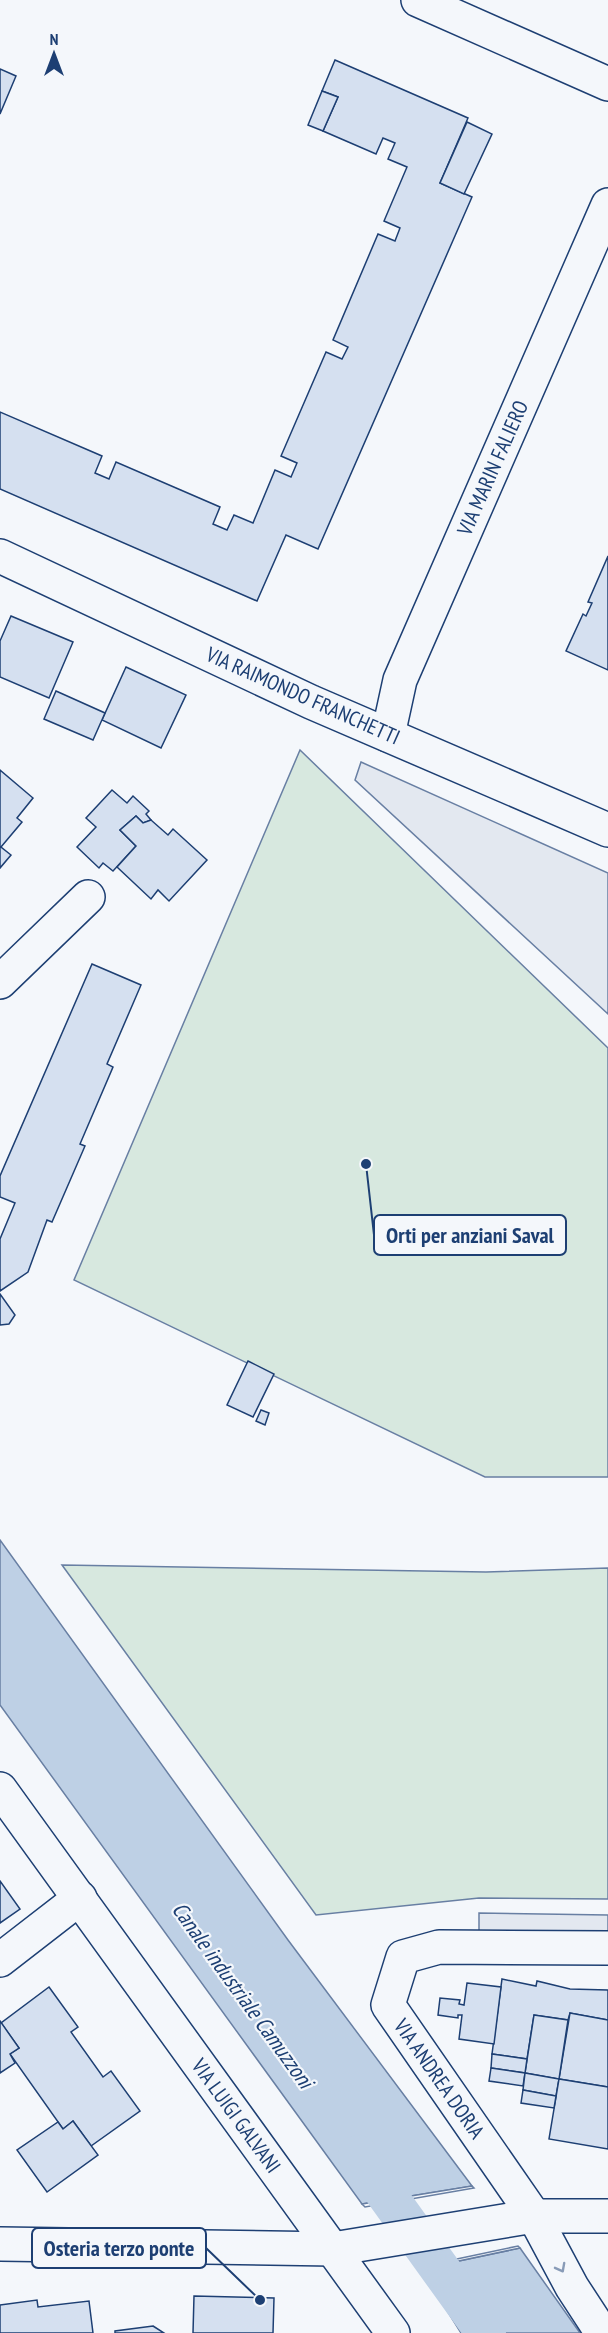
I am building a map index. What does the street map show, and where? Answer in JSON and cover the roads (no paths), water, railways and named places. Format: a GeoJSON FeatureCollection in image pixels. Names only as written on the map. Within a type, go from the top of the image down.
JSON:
{"type":"FeatureCollection","features":[{"type":"Feature","properties":{"kind":"street"},"geometry":{"type":"LineString","coordinates":[[418,0],[608,84]]}},
{"type":"Feature","properties":{"kind":"street","name":"VIA MARIN FALIERO"},"geometry":{"type":"LineString","coordinates":[[388,735],[400,680],[608,205]]}},
{"type":"Feature","properties":{"kind":"street","name":"VIA RAIMONDO FRANCHETTI"},"geometry":{"type":"LineString","coordinates":[[0,556],[311,702],[608,830]]}},
{"type":"Feature","properties":{"kind":"street"},"geometry":{"type":"LineString","coordinates":[[0,982],[88,897]]}},
{"type":"Feature","properties":{"kind":"street","name":"VIA LUIGI GALVANI"},"geometry":{"type":"LineString","coordinates":[[0,1789],[393,2333]]}},
{"type":"Feature","properties":{"kind":"street"},"geometry":{"type":"LineString","coordinates":[[0,1960],[80,1899]]}},
{"type":"Feature","properties":{"kind":"street","name":"VIA ANDREA DORIA"},"geometry":{"type":"LineString","coordinates":[[521,2218],[388,2005],[403,1957],[439,1947],[608,1948]]}},
{"type":"Feature","properties":{"kind":"street"},"geometry":{"type":"LineString","coordinates":[[0,2244],[333,2249],[370,2245],[521,2218],[608,2216]]}},
{"type":"Feature","properties":{"kind":"street"},"geometry":{"type":"LineString","coordinates":[[521,2218],[602,2333]]}},
{"type":"Feature","properties":{"kind":"water"},"geometry":{"type":"Polygon","coordinates":[[[0,1540],[288,1940],[472,2186],[362,2204],[0,1705],[0,1540]]]}},
{"type":"Feature","properties":{"kind":"water"},"geometry":{"type":"Polygon","coordinates":[[[520,2248],[580,2333],[461,2333],[421,2269],[520,2248]]]}},
{"type":"Feature","properties":{"kind":"waterway","name":"Canale industriale Camuzzoni"},"geometry":{"type":"LineString","coordinates":[[358,2155],[486,2333]]}},
{"type":"Feature","properties":{"kind":"place","name":"Orti per anziani Saval"},"geometry":{"type":"Point","coordinates":[366,1164]}},
{"type":"Feature","properties":{"kind":"place","name":"Osteria terzo ponte"},"geometry":{"type":"Point","coordinates":[260,2300]}}]}
